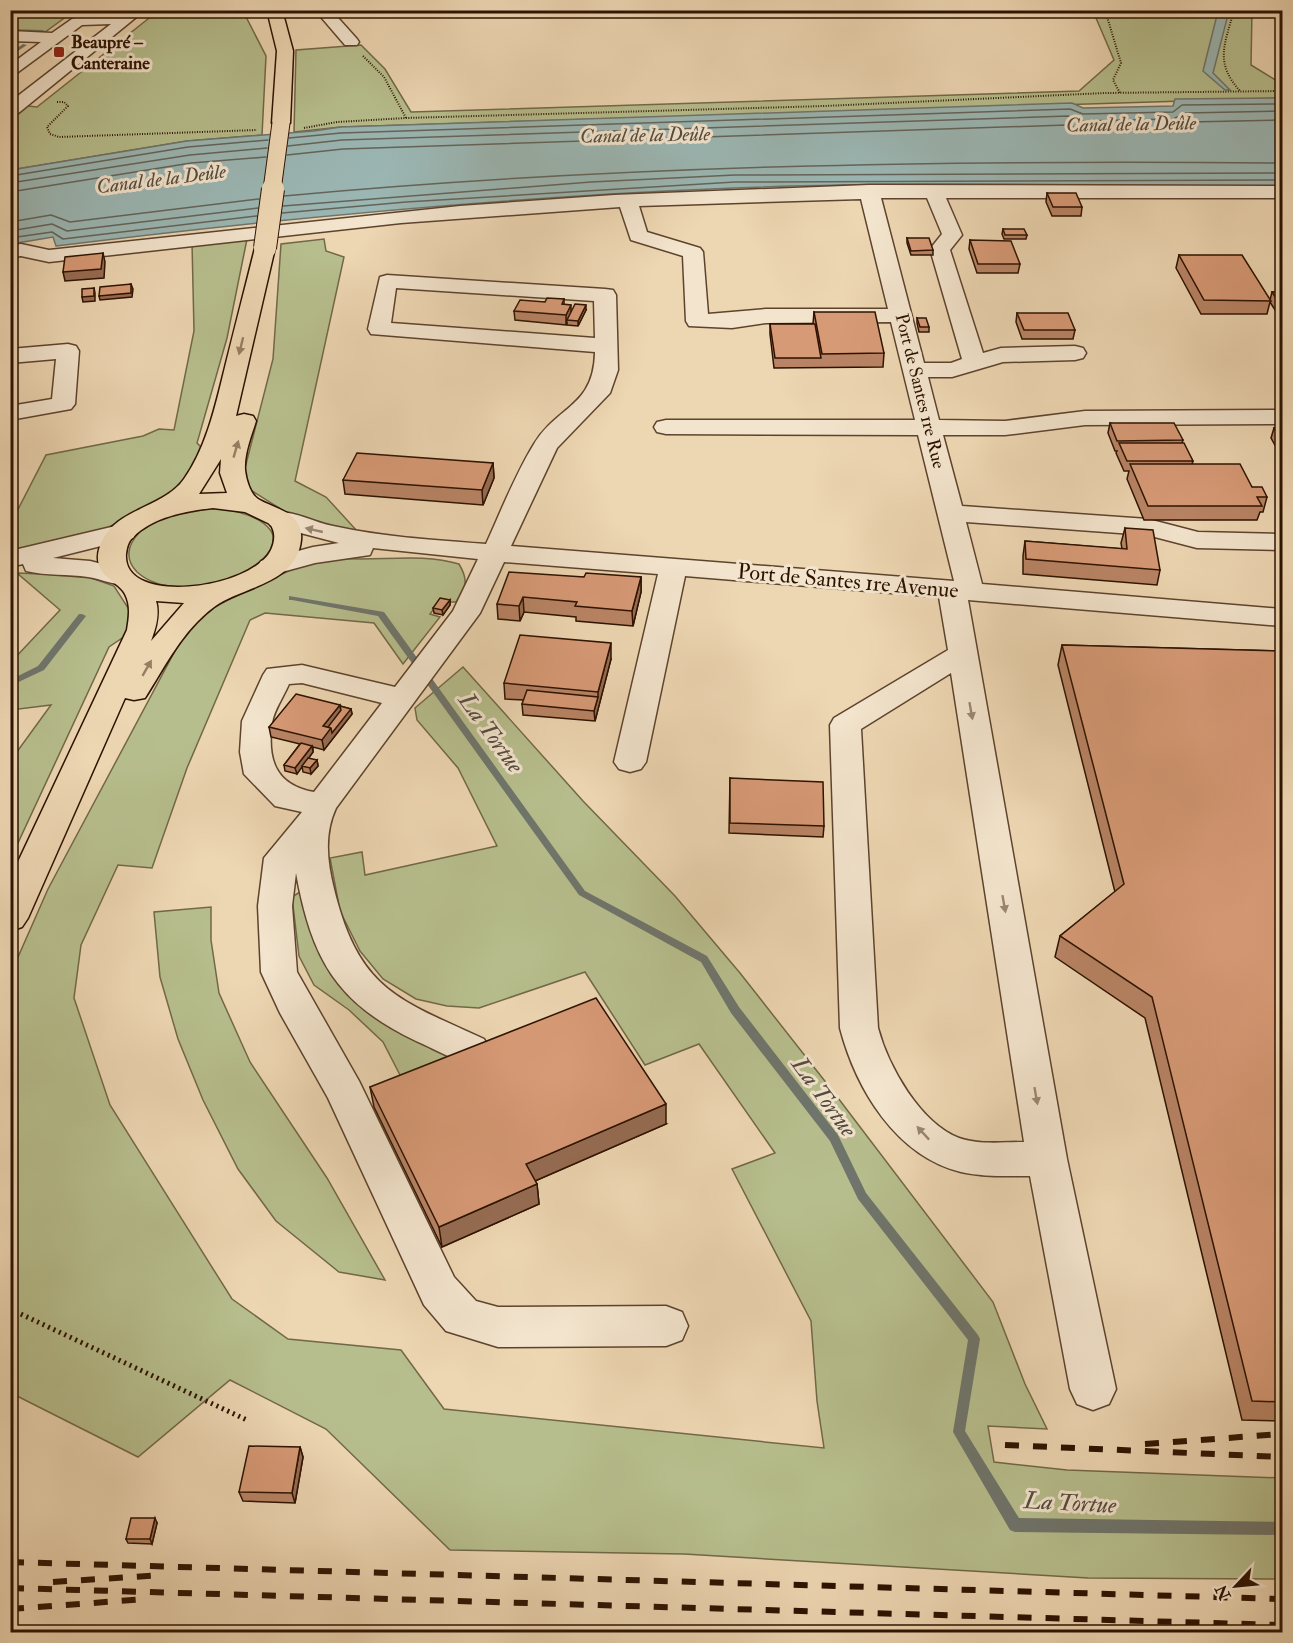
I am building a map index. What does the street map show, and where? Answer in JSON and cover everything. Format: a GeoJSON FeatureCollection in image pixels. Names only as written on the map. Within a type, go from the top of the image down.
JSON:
{"type":"FeatureCollection","features":[{"type":"Feature","properties":{"kind":"main road"},"geometry":{"type":"LineString","coordinates":[[257,10],[276,45],[285,78]]}},
{"type":"Feature","properties":{"kind":"main road"},"geometry":{"type":"LineString","coordinates":[[165,508],[193,486],[212,453],[230,396],[265,248],[290,125],[282,30],[274,10]]}},
{"type":"Feature","properties":{"kind":"main road"},"geometry":{"type":"LineString","coordinates":[[247,503],[236,489],[231,472],[261,356],[264,332],[265,248]]}},
{"type":"Feature","properties":{"kind":"main road"},"geometry":{"type":"LineString","coordinates":[[10,918],[54,827],[88,745],[141,630],[144,609],[128,582],[113,566],[112,555],[115,543],[124,532],[146,516],[165,508],[201,501],[247,503],[265,509],[279,519],[286,530],[287,542],[282,555],[271,567],[248,582],[218,592],[174,596],[128,582]]}},
{"type":"Feature","properties":{"kind":"main road"},"geometry":{"type":"LineString","coordinates":[[54,827],[161,644],[190,611],[218,592]]}},
{"type":"Feature","properties":{"kind":"street"},"geometry":{"type":"LineString","coordinates":[[322,10],[351,42]]}},
{"type":"Feature","properties":{"kind":"street"},"geometry":{"type":"LineString","coordinates":[[10,73],[82,20],[131,15]]}},
{"type":"Feature","properties":{"kind":"street"},"geometry":{"type":"LineString","coordinates":[[10,111],[131,15]]}},
{"type":"Feature","properties":{"kind":"street"},"geometry":{"type":"LineString","coordinates":[[10,36],[56,38]]}},
{"type":"Feature","properties":{"kind":"street"},"geometry":{"type":"LineString","coordinates":[[10,96],[30,97]]}},
{"type":"Feature","properties":{"kind":"street"},"geometry":{"type":"LineString","coordinates":[[10,251],[21,250],[49,256],[334,223],[628,201],[869,191],[1282,192]]}},
{"type":"Feature","properties":{"kind":"street","name":"Port de Santes 1re Rue"},"geometry":{"type":"LineString","coordinates":[[869,191],[953,523],[961,590],[962,654],[1047,1159],[1093,1389]]}},
{"type":"Feature","properties":{"kind":"street"},"geometry":{"type":"LineString","coordinates":[[934,191],[952,235],[940,249],[975,363]]}},
{"type":"Feature","properties":{"kind":"street"},"geometry":{"type":"LineString","coordinates":[[628,201],[638,236],[693,252],[697,321],[732,321],[766,316],[900,315]]}},
{"type":"Feature","properties":{"kind":"street"},"geometry":{"type":"LineString","coordinates":[[606,346],[379,329],[387,281],[605,295],[606,346],[606,370],[598,393],[546,445],[470,607],[281,858],[275,906],[279,972],[299,1013],[345,1092],[439,1291],[462,1317],[498,1327],[666,1326]]}},
{"type":"Feature","properties":{"kind":"street"},"geometry":{"type":"LineString","coordinates":[[10,356],[68,351],[63,404],[10,413]]}},
{"type":"Feature","properties":{"kind":"street"},"geometry":{"type":"LineString","coordinates":[[914,370],[952,370],[1001,356],[1075,353]]}},
{"type":"Feature","properties":{"kind":"street"},"geometry":{"type":"LineString","coordinates":[[666,427],[1005,428],[1085,418],[1282,417]]}},
{"type":"Feature","properties":{"kind":"street"},"geometry":{"type":"LineString","coordinates":[[279,519],[329,534],[414,546]]}},
{"type":"Feature","properties":{"kind":"street"},"geometry":{"type":"LineString","coordinates":[[953,523],[1148,527],[1197,540],[1282,542]]}},
{"type":"Feature","properties":{"kind":"street"},"geometry":{"type":"LineString","coordinates":[[953,523],[1109,546]]}},
{"type":"Feature","properties":{"kind":"street"},"geometry":{"type":"LineString","coordinates":[[10,559],[90,542],[124,532]]}},
{"type":"Feature","properties":{"kind":"street"},"geometry":{"type":"LineString","coordinates":[[271,567],[324,553],[414,546]]}},
{"type":"Feature","properties":{"kind":"street","name":"Port de Santes 1re Avenue"},"geometry":{"type":"LineString","coordinates":[[414,546],[1282,617]]}},
{"type":"Feature","properties":{"kind":"street"},"geometry":{"type":"LineString","coordinates":[[10,564],[74,567],[128,582]]}},
{"type":"Feature","properties":{"kind":"street"},"geometry":{"type":"LineString","coordinates":[[630,762],[673,567]]}},
{"type":"Feature","properties":{"kind":"street"},"geometry":{"type":"LineString","coordinates":[[962,654],[845,725],[861,1039],[878,1081],[938,1148],[960,1156],[1047,1159]]}},
{"type":"Feature","properties":{"kind":"street"},"geometry":{"type":"LineString","coordinates":[[317,813],[286,798],[260,774],[256,752],[257,721],[278,675],[302,674],[408,692]]}},
{"type":"Feature","properties":{"kind":"street"},"geometry":{"type":"LineString","coordinates":[[317,813],[309,842],[319,899],[334,950],[347,974],[365,994],[394,1012],[471,1050]]}},
{"type":"Feature","properties":{"kind":"path"},"geometry":{"type":"LineString","coordinates":[[1105,10],[1121,63],[1113,80],[1120,93]]}},
{"type":"Feature","properties":{"kind":"path"},"geometry":{"type":"LineString","coordinates":[[1234,10],[1221,59],[1229,81],[1240,91]]}},
{"type":"Feature","properties":{"kind":"path"},"geometry":{"type":"LineString","coordinates":[[351,42],[384,77],[406,118]]}},
{"type":"Feature","properties":{"kind":"path"},"geometry":{"type":"LineString","coordinates":[[290,125],[406,118],[825,106],[1120,93],[1189,94],[1282,91]]}},
{"type":"Feature","properties":{"kind":"path"},"geometry":{"type":"LineString","coordinates":[[56,102],[64,102],[69,106],[47,128],[50,134],[59,137],[259,130]]}},
{"type":"Feature","properties":{"kind":"path"},"geometry":{"type":"LineString","coordinates":[[10,1310],[249,1421]]}},
{"type":"Feature","properties":{"kind":"green space"},"geometry":{"type":"Polygon","coordinates":[[[1252,10],[1251,65],[1282,84],[1282,98],[341,127],[294,132],[296,50],[361,45],[385,69],[411,112],[1079,91],[1114,60],[1093,11],[1252,10]]]}},
{"type":"Feature","properties":{"kind":"green space"},"geometry":{"type":"Polygon","coordinates":[[[11,11],[74,11],[41,35],[11,34],[11,11]]]}},
{"type":"Feature","properties":{"kind":"green space"},"geometry":{"type":"Polygon","coordinates":[[[158,11],[243,11],[266,56],[262,135],[187,141],[11,170],[11,104],[37,107],[158,11]]]}},
{"type":"Feature","properties":{"kind":"green space"},"geometry":{"type":"Polygon","coordinates":[[[247,239],[227,338],[197,443],[201,447],[196,465],[180,490],[94,536],[11,550],[11,523],[46,455],[143,436],[159,429],[174,430],[194,331],[192,243],[247,239]]]}},
{"type":"Feature","properties":{"kind":"green space"},"geometry":{"type":"Polygon","coordinates":[[[324,239],[326,251],[344,257],[295,481],[326,497],[358,532],[298,520],[246,487],[245,468],[273,359],[281,244],[324,239]]]}},
{"type":"Feature","properties":{"kind":"green space"},"geometry":{"type":"Polygon","coordinates":[[[209,508],[237,512],[263,523],[271,531],[274,541],[268,553],[242,573],[212,584],[179,587],[164,585],[149,580],[137,572],[130,561],[129,551],[135,537],[143,529],[175,514],[209,508]]]}},
{"type":"Feature","properties":{"kind":"green space"},"geometry":{"type":"Polygon","coordinates":[[[337,558],[444,560],[459,564],[465,583],[456,602],[439,602],[430,614],[440,617],[403,664],[374,623],[265,613],[250,620],[187,768],[152,868],[118,865],[81,945],[74,998],[110,1105],[232,1299],[288,1339],[401,1350],[444,1409],[824,1448],[817,1401],[811,1321],[732,1169],[775,1153],[699,1044],[645,1065],[585,972],[479,1008],[447,1006],[416,999],[383,979],[360,951],[340,911],[330,858],[362,852],[365,875],[497,846],[458,768],[417,720],[415,708],[463,667],[583,801],[675,896],[740,973],[993,1302],[1025,1384],[1047,1429],[988,1426],[994,1462],[1067,1470],[1282,1478],[1282,1579],[1088,1578],[684,1554],[450,1550],[326,1429],[230,1380],[138,1457],[11,1393],[11,973],[48,889],[184,634],[202,611],[311,561],[337,558]]]}},
{"type":"Feature","properties":{"kind":"green space"},"geometry":{"type":"Polygon","coordinates":[[[17,573],[86,576],[114,586],[132,614],[125,636],[109,647],[11,858],[11,760],[51,705],[11,710],[11,662],[60,610],[17,573]]]}},
{"type":"Feature","properties":{"kind":"green space"},"geometry":{"type":"Polygon","coordinates":[[[300,892],[312,926],[463,1062],[400,1075],[383,1042],[349,1010],[314,985],[299,956],[292,897],[300,892]]]}},
{"type":"Feature","properties":{"kind":"green space"},"geometry":{"type":"Polygon","coordinates":[[[211,907],[211,940],[219,993],[250,1062],[327,1178],[385,1280],[339,1272],[276,1221],[238,1169],[203,1100],[178,1039],[160,977],[154,912],[211,907]]]}},
{"type":"Feature","properties":{"kind":"green space"},"geometry":{"type":"Polygon","coordinates":[[[460,1626],[461,1632],[248,1632],[460,1626]]]}},
{"type":"Feature","properties":{"kind":"water"},"geometry":{"type":"Polygon","coordinates":[[[1218,11],[1229,11],[1213,73],[1230,90],[1225,90],[1203,71],[1218,11]]]}},
{"type":"Feature","properties":{"kind":"water","name":"Canal de la Deûle"},"geometry":{"type":"Polygon","coordinates":[[[1282,98],[1282,186],[939,184],[733,188],[563,197],[394,210],[225,226],[56,246],[53,237],[11,244],[11,170],[187,141],[341,127],[1072,103],[1083,108],[1173,106],[1175,99],[1282,98]]]}},
{"type":"Feature","properties":{"kind":"building"},"geometry":{"type":"Polygon","coordinates":[[[1047,193],[1076,193],[1082,207],[1053,207],[1047,193]]]}},
{"type":"Feature","properties":{"kind":"building"},"geometry":{"type":"Polygon","coordinates":[[[1003,229],[1024,229],[1027,235],[1005,235],[1003,229]]]}},
{"type":"Feature","properties":{"kind":"building"},"geometry":{"type":"Polygon","coordinates":[[[907,238],[929,238],[933,250],[911,251],[907,238]]]}},
{"type":"Feature","properties":{"kind":"building"},"geometry":{"type":"Polygon","coordinates":[[[970,240],[1011,241],[1020,264],[978,264],[970,240]]]}},
{"type":"Feature","properties":{"kind":"building"},"geometry":{"type":"Polygon","coordinates":[[[103,253],[101,269],[63,272],[65,257],[103,253]]]}},
{"type":"Feature","properties":{"kind":"building"},"geometry":{"type":"Polygon","coordinates":[[[1179,255],[1242,255],[1271,301],[1204,300],[1179,255]]]}},
{"type":"Feature","properties":{"kind":"building"},"geometry":{"type":"Polygon","coordinates":[[[131,284],[131,293],[99,296],[100,287],[131,284]]]}},
{"type":"Feature","properties":{"kind":"building"},"geometry":{"type":"Polygon","coordinates":[[[94,288],[94,296],[82,297],[82,289],[94,288]]]}},
{"type":"Feature","properties":{"kind":"building"},"geometry":{"type":"Polygon","coordinates":[[[1272,292],[1282,292],[1282,308],[1272,292]]]}},
{"type":"Feature","properties":{"kind":"building"},"geometry":{"type":"Polygon","coordinates":[[[547,298],[564,299],[562,304],[571,305],[566,315],[514,311],[520,300],[545,302],[547,298]]]}},
{"type":"Feature","properties":{"kind":"building"},"geometry":{"type":"Polygon","coordinates":[[[575,304],[586,305],[578,321],[567,320],[575,304]]]}},
{"type":"Feature","properties":{"kind":"building"},"geometry":{"type":"Polygon","coordinates":[[[814,312],[875,312],[884,353],[822,354],[814,312]]]}},
{"type":"Feature","properties":{"kind":"building"},"geometry":{"type":"Polygon","coordinates":[[[1017,313],[1068,313],[1075,330],[1024,330],[1017,313]]]}},
{"type":"Feature","properties":{"kind":"building"},"geometry":{"type":"Polygon","coordinates":[[[917,318],[926,318],[929,327],[920,327],[917,318]]]}},
{"type":"Feature","properties":{"kind":"building"},"geometry":{"type":"Polygon","coordinates":[[[770,324],[815,324],[821,358],[775,358],[770,324]]]}},
{"type":"Feature","properties":{"kind":"building"},"geometry":{"type":"Polygon","coordinates":[[[1110,423],[1174,423],[1183,440],[1117,441],[1110,423]]]}},
{"type":"Feature","properties":{"kind":"building"},"geometry":{"type":"Polygon","coordinates":[[[1274,428],[1282,428],[1282,442],[1274,428]]]}},
{"type":"Feature","properties":{"kind":"building"},"geometry":{"type":"Polygon","coordinates":[[[1119,443],[1184,443],[1193,461],[1127,461],[1119,443]]]}},
{"type":"Feature","properties":{"kind":"building"},"geometry":{"type":"Polygon","coordinates":[[[357,453],[493,463],[482,490],[343,480],[357,453]]]}},
{"type":"Feature","properties":{"kind":"building"},"geometry":{"type":"Polygon","coordinates":[[[1130,464],[1240,464],[1252,487],[1262,487],[1267,497],[1257,497],[1262,506],[1148,506],[1130,464]]]}},
{"type":"Feature","properties":{"kind":"building"},"geometry":{"type":"Polygon","coordinates":[[[1125,528],[1153,530],[1160,570],[1026,559],[1025,541],[1127,549],[1125,528]]]}},
{"type":"Feature","properties":{"kind":"building"},"geometry":{"type":"Polygon","coordinates":[[[509,572],[584,577],[586,573],[641,577],[632,611],[575,606],[577,602],[523,597],[519,606],[497,604],[509,572]]]}},
{"type":"Feature","properties":{"kind":"building"},"geometry":{"type":"Polygon","coordinates":[[[440,598],[450,600],[442,610],[433,608],[440,598]]]}},
{"type":"Feature","properties":{"kind":"building"},"geometry":{"type":"Polygon","coordinates":[[[520,635],[611,643],[598,692],[504,683],[520,635]]]}},
{"type":"Feature","properties":{"kind":"building"},"geometry":{"type":"Polygon","coordinates":[[[1062,645],[1282,651],[1282,1402],[1252,1401],[1152,997],[1060,936],[1124,884],[1062,645]]]}},
{"type":"Feature","properties":{"kind":"building"},"geometry":{"type":"Polygon","coordinates":[[[527,690],[598,697],[594,711],[522,704],[527,690]]]}},
{"type":"Feature","properties":{"kind":"building"},"geometry":{"type":"Polygon","coordinates":[[[296,694],[340,705],[323,726],[331,728],[322,740],[269,727],[296,694]]]}},
{"type":"Feature","properties":{"kind":"building"},"geometry":{"type":"Polygon","coordinates":[[[340,706],[351,709],[332,733],[331,728],[328,727],[341,710],[340,706]]]}},
{"type":"Feature","properties":{"kind":"building"},"geometry":{"type":"Polygon","coordinates":[[[301,743],[312,746],[295,768],[284,765],[301,743]]]}},
{"type":"Feature","properties":{"kind":"building"},"geometry":{"type":"Polygon","coordinates":[[[308,758],[317,760],[310,768],[302,766],[308,758]]]}},
{"type":"Feature","properties":{"kind":"building"},"geometry":{"type":"Polygon","coordinates":[[[730,778],[823,782],[824,826],[730,823],[730,778]]]}},
{"type":"Feature","properties":{"kind":"building"},"geometry":{"type":"Polygon","coordinates":[[[596,998],[666,1104],[526,1164],[537,1184],[439,1227],[370,1087],[596,998]]]}},
{"type":"Feature","properties":{"kind":"building"},"geometry":{"type":"Polygon","coordinates":[[[249,1446],[300,1447],[292,1493],[239,1492],[249,1446]]]}},
{"type":"Feature","properties":{"kind":"building"},"geometry":{"type":"Polygon","coordinates":[[[131,1518],[155,1518],[150,1539],[126,1539],[131,1518]]]}},
{"type":"Feature","properties":{"kind":"waterway"},"geometry":{"type":"LineString","coordinates":[[10,30],[43,31],[41,33]]}},
{"type":"Feature","properties":{"kind":"waterway"},"geometry":{"type":"LineString","coordinates":[[10,55],[25,45]]}},
{"type":"Feature","properties":{"kind":"waterway","name":"La Tortue"},"geometry":{"type":"LineString","coordinates":[[292,598],[381,614],[582,893],[704,959],[735,1010],[834,1138],[862,1196],[974,1339],[959,1432],[1015,1525],[1282,1529]]}},
{"type":"Feature","properties":{"kind":"waterway","name":"La Tortue"},"geometry":{"type":"LineString","coordinates":[[10,684],[41,668],[82,616]]}},
{"type":"Feature","properties":{"kind":"railway"},"geometry":{"type":"LineString","coordinates":[[1145,1444],[1282,1434]]}},
{"type":"Feature","properties":{"kind":"railway"},"geometry":{"type":"LineString","coordinates":[[1005,1445],[1282,1457]]}},
{"type":"Feature","properties":{"kind":"railway"},"geometry":{"type":"LineString","coordinates":[[10,1562],[1282,1599]]}},
{"type":"Feature","properties":{"kind":"railway"},"geometry":{"type":"LineString","coordinates":[[53,1582],[164,1575]]}},
{"type":"Feature","properties":{"kind":"railway"},"geometry":{"type":"LineString","coordinates":[[10,1588],[1282,1625]]}},
{"type":"Feature","properties":{"kind":"railway"},"geometry":{"type":"LineString","coordinates":[[10,1609],[147,1599]]}},
{"type":"Feature","properties":{"kind":"place","name":"Beaupré – Canteraine"},"geometry":{"type":"Point","coordinates":[59,52]}}]}
